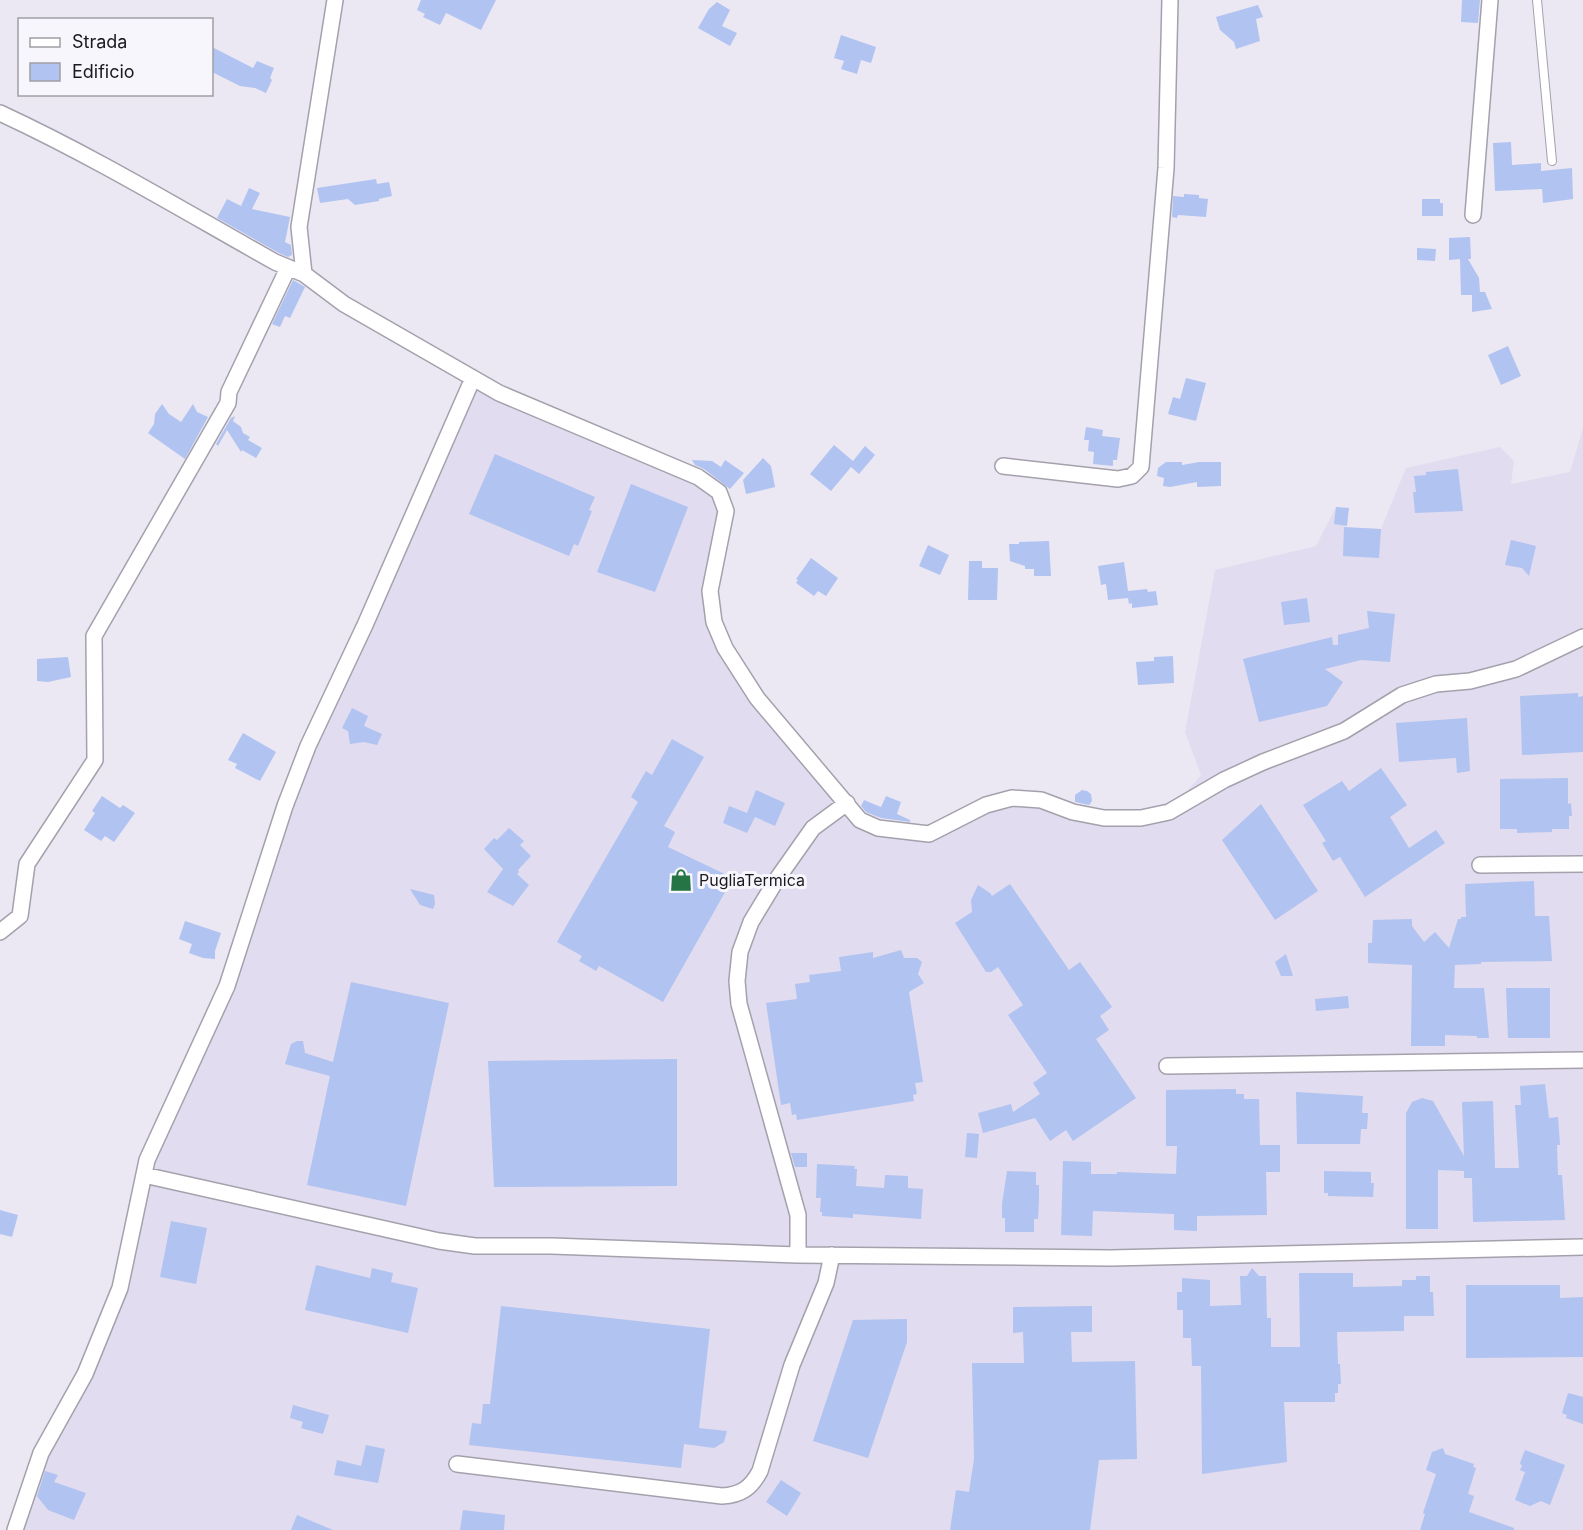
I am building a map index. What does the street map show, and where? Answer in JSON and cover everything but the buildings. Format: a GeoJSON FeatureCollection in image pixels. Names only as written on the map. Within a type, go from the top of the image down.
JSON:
{"type":"FeatureCollection","features":[{"type":"Feature","properties":{"kind":"street"},"geometry":{"type":"LineString","coordinates":[[304,274],[299,227],[335,0]]}},
{"type":"Feature","properties":{"kind":"street"},"geometry":{"type":"LineString","coordinates":[[1003,466],[1118,479],[1132,476],[1141,467],[1166,168],[1170,0]]}},
{"type":"Feature","properties":{"kind":"street"},"geometry":{"type":"LineString","coordinates":[[1473,215],[1490,0]]}},
{"type":"Feature","properties":{"kind":"street"},"geometry":{"type":"LineString","coordinates":[[0,113],[102,164],[275,262],[304,274],[344,304],[499,393],[698,477],[719,492],[726,510],[710,591],[714,622],[724,648],[758,698],[860,820],[873,827],[896,832],[929,834],[986,805],[1012,798],[1041,800],[1073,812],[1104,818],[1141,818],[1168,812],[1244,771],[1344,731],[1402,695],[1436,684],[1470,681],[1516,669],[1583,637]]}},
{"type":"Feature","properties":{"kind":"street"},"geometry":{"type":"LineString","coordinates":[[0,932],[20,916],[27,864],[95,760],[94,636],[228,403],[229,392],[288,268]]}},
{"type":"Feature","properties":{"kind":"street"},"geometry":{"type":"LineString","coordinates":[[15,1530],[40,1453],[85,1374],[120,1288],[147,1160],[227,986],[285,806],[308,746],[365,625],[473,378]]}},
{"type":"Feature","properties":{"kind":"street"},"geometry":{"type":"LineString","coordinates":[[798,1254],[798,1215],[739,1004],[737,981],[740,952],[752,922],[777,879],[813,828],[847,803]]}},
{"type":"Feature","properties":{"kind":"street"},"geometry":{"type":"LineString","coordinates":[[1480,865],[1583,864]]}},
{"type":"Feature","properties":{"kind":"street"},"geometry":{"type":"LineString","coordinates":[[1167,1066],[1583,1060]]}},
{"type":"Feature","properties":{"kind":"street"},"geometry":{"type":"LineString","coordinates":[[144,1175],[439,1241],[475,1246],[564,1246],[832,1255],[1111,1258],[1583,1247]]}},
{"type":"Feature","properties":{"kind":"street"},"geometry":{"type":"LineString","coordinates":[[457,1464],[722,1496],[733,1496],[746,1491],[760,1471],[792,1365],[826,1283],[832,1255]]}},
{"type":"Feature","properties":{"kind":"lane"},"geometry":{"type":"LineString","coordinates":[[1537,0],[1552,161]]}},
{"type":"Feature","properties":{"kind":"shaded area"},"geometry":{"type":"Polygon","coordinates":[[[473,378],[719,492],[726,511],[710,591],[725,648],[860,820],[929,834],[1012,798],[1073,812],[1169,812],[1201,775],[1185,732],[1215,570],[1316,546],[1336,507],[1349,508],[1344,527],[1381,529],[1406,468],[1500,447],[1514,461],[1511,484],[1570,472],[1583,428],[1583,1530],[15,1530],[120,1288],[147,1160],[227,986],[285,806],[473,378]]]}},
{"type":"Feature","properties":{"kind":"place","name":"PugliaTermica"},"geometry":{"type":"Point","coordinates":[681,880]}}]}
